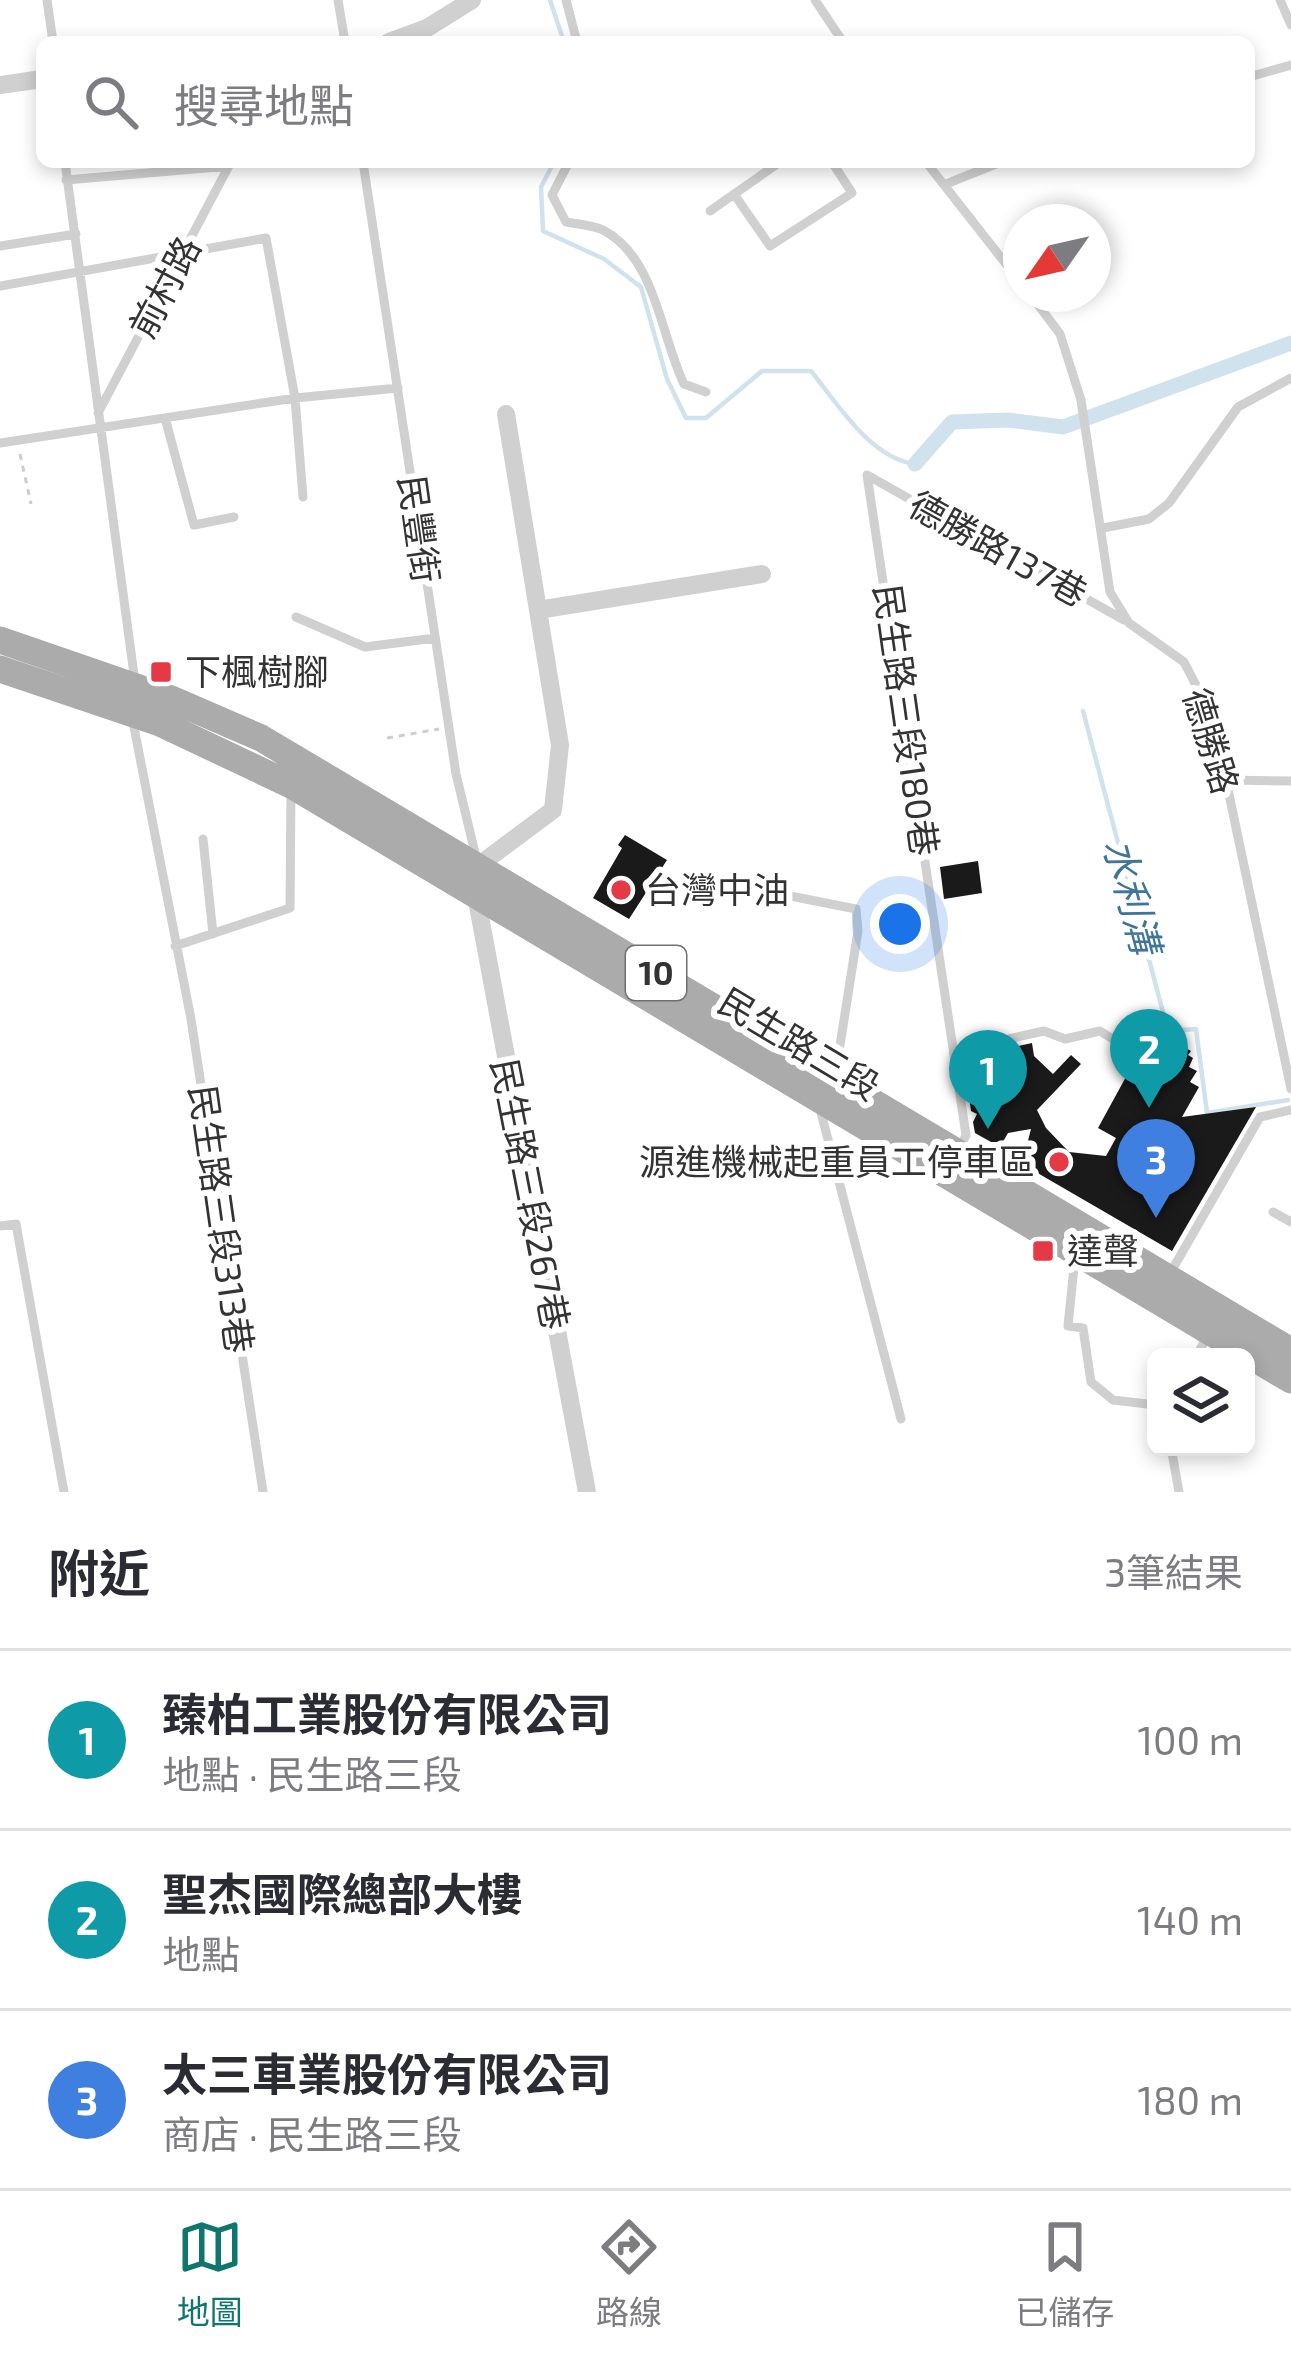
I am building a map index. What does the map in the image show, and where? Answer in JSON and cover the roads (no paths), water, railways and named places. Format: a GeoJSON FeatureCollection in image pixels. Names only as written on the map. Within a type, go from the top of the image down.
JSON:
{"type":"FeatureCollection","features":[{"type":"Feature","properties":{"kind":"main road","name":"民生路三段"},"geometry":{"type":"LineString","coordinates":[[0,640],[134,701],[291,785],[476,895],[826,1088]]}},
{"type":"Feature","properties":{"kind":"main road","name":"民生路三段"},"geometry":{"type":"LineString","coordinates":[[0,669],[261,738],[478,866],[953,1164],[1168,1277],[1291,1380]]}},
{"type":"Feature","properties":{"kind":"main road","name":"民生路三段"},"geometry":{"type":"LineString","coordinates":[[953,1164],[1076,1252],[1291,1351]]}},
{"type":"Feature","properties":{"kind":"street"},"geometry":{"type":"LineString","coordinates":[[405,36],[472,0]]}},
{"type":"Feature","properties":{"kind":"street"},"geometry":{"type":"LineString","coordinates":[[0,85],[36,80]]}},
{"type":"Feature","properties":{"kind":"street"},"geometry":{"type":"LineString","coordinates":[[478,866],[553,810],[560,745],[506,414]]}},
{"type":"Feature","properties":{"kind":"street"},"geometry":{"type":"LineString","coordinates":[[538,610],[762,574]]}},
{"type":"Feature","properties":{"kind":"street","name":"民生路三段267巷"},"geometry":{"type":"LineString","coordinates":[[476,895],[587,1492]]}},
{"type":"Feature","properties":{"kind":"lane"},"geometry":{"type":"LineString","coordinates":[[47,0],[51,36]]}},
{"type":"Feature","properties":{"kind":"lane"},"geometry":{"type":"LineString","coordinates":[[338,0],[344,36]]}},
{"type":"Feature","properties":{"kind":"lane"},"geometry":{"type":"LineString","coordinates":[[566,0],[575,36]]}},
{"type":"Feature","properties":{"kind":"lane"},"geometry":{"type":"LineString","coordinates":[[814,0],[839,36]]}},
{"type":"Feature","properties":{"kind":"lane"},"geometry":{"type":"LineString","coordinates":[[1280,0],[1291,26]]}},
{"type":"Feature","properties":{"kind":"lane"},"geometry":{"type":"LineString","coordinates":[[1255,75],[1291,65]]}},
{"type":"Feature","properties":{"kind":"lane","name":"前村路"},"geometry":{"type":"LineString","coordinates":[[65,168],[134,701]]}},
{"type":"Feature","properties":{"kind":"lane"},"geometry":{"type":"LineString","coordinates":[[66,180],[189,168]]}},
{"type":"Feature","properties":{"kind":"lane","name":"前村路"},"geometry":{"type":"LineString","coordinates":[[98,413],[228,168]]}},
{"type":"Feature","properties":{"kind":"lane","name":"民豐街"},"geometry":{"type":"LineString","coordinates":[[364,168],[455,774],[478,866],[476,895]]}},
{"type":"Feature","properties":{"kind":"lane"},"geometry":{"type":"LineString","coordinates":[[566,168],[552,195],[566,222],[603,230],[645,270],[684,384],[706,392]]}},
{"type":"Feature","properties":{"kind":"lane"},"geometry":{"type":"LineString","coordinates":[[710,211],[771,168]]}},
{"type":"Feature","properties":{"kind":"lane"},"geometry":{"type":"LineString","coordinates":[[734,194],[770,247],[852,194],[836,168]]}},
{"type":"Feature","properties":{"kind":"lane"},"geometry":{"type":"LineString","coordinates":[[931,168],[1003,259]]}},
{"type":"Feature","properties":{"kind":"lane"},"geometry":{"type":"LineString","coordinates":[[946,184],[986,168]]}},
{"type":"Feature","properties":{"kind":"lane"},"geometry":{"type":"LineString","coordinates":[[0,246],[76,234]]}},
{"type":"Feature","properties":{"kind":"lane"},"geometry":{"type":"LineString","coordinates":[[0,286],[266,238],[295,398],[303,497]]}},
{"type":"Feature","properties":{"kind":"lane"},"geometry":{"type":"LineString","coordinates":[[1044,312],[1060,334],[1082,400],[1110,592],[1129,623]]}},
{"type":"Feature","properties":{"kind":"lane"},"geometry":{"type":"LineString","coordinates":[[1103,528],[1149,518],[1169,502],[1238,407],[1291,379]]}},
{"type":"Feature","properties":{"kind":"lane"},"geometry":{"type":"LineString","coordinates":[[0,443],[295,398],[398,388]]}},
{"type":"Feature","properties":{"kind":"lane"},"geometry":{"type":"LineString","coordinates":[[164,418],[194,525],[234,517]]}},
{"type":"Feature","properties":{"kind":"lane","name":"德勝路137巷"},"geometry":{"type":"LineString","coordinates":[[867,475],[1129,623]]}},
{"type":"Feature","properties":{"kind":"lane","name":"民生路三段180巷"},"geometry":{"type":"LineString","coordinates":[[867,475],[966,1136],[953,1164]]}},
{"type":"Feature","properties":{"kind":"lane"},"geometry":{"type":"LineString","coordinates":[[296,617],[365,647],[435,638]]}},
{"type":"Feature","properties":{"kind":"lane","name":"德勝路"},"geometry":{"type":"LineString","coordinates":[[1129,623],[1184,662],[1207,710],[1291,1089]]}},
{"type":"Feature","properties":{"kind":"lane","name":"民生路三段313巷"},"geometry":{"type":"LineString","coordinates":[[134,701],[191,1019],[263,1492]]}},
{"type":"Feature","properties":{"kind":"lane"},"geometry":{"type":"LineString","coordinates":[[1226,780],[1291,781]]}},
{"type":"Feature","properties":{"kind":"lane"},"geometry":{"type":"LineString","coordinates":[[176,946],[290,908],[291,785]]}},
{"type":"Feature","properties":{"kind":"lane"},"geometry":{"type":"LineString","coordinates":[[203,839],[213,934]]}},
{"type":"Feature","properties":{"kind":"lane"},"geometry":{"type":"LineString","coordinates":[[750,888],[856,909],[859,932],[826,1088],[901,1419]]}},
{"type":"Feature","properties":{"kind":"lane"},"geometry":{"type":"LineString","coordinates":[[954,1051],[1044,1031],[1065,1039],[1100,1030],[1119,1043],[1130,1039]]}},
{"type":"Feature","properties":{"kind":"lane"},"geometry":{"type":"LineString","coordinates":[[1168,1277],[1260,1117],[1291,1110]]}},
{"type":"Feature","properties":{"kind":"lane"},"geometry":{"type":"LineString","coordinates":[[1274,1211],[1291,1222]]}},
{"type":"Feature","properties":{"kind":"lane"},"geometry":{"type":"LineString","coordinates":[[0,1226],[16,1224],[64,1492]]}},
{"type":"Feature","properties":{"kind":"lane"},"geometry":{"type":"LineString","coordinates":[[1076,1252],[1068,1326],[1082,1328],[1091,1382],[1113,1400],[1147,1404]]}},
{"type":"Feature","properties":{"kind":"lane"},"geometry":{"type":"LineString","coordinates":[[1201,1348],[1216,1320]]}},
{"type":"Feature","properties":{"kind":"lane"},"geometry":{"type":"LineString","coordinates":[[1172,1456],[1178,1492]]}},
{"type":"Feature","properties":{"kind":"waterway"},"geometry":{"type":"LineString","coordinates":[[550,0],[562,36]]}},
{"type":"Feature","properties":{"kind":"waterway"},"geometry":{"type":"LineString","coordinates":[[551,168],[541,187],[543,231],[604,259],[641,287],[667,379],[686,418],[706,418],[762,371],[811,371],[869,440],[899,460],[915,464]]}},
{"type":"Feature","properties":{"kind":"waterway"},"geometry":{"type":"LineString","coordinates":[[915,464],[952,422],[1008,420],[1063,427],[1291,343]]}},
{"type":"Feature","properties":{"kind":"waterway","name":"水利溝"},"geometry":{"type":"LineString","coordinates":[[1083,711],[1168,1031],[1196,1029],[1207,1113],[1288,1100]]}},
{"type":"Feature","properties":{"kind":"place","name":"下楓樹腳"},"geometry":{"type":"Point","coordinates":[161,672]}},
{"type":"Feature","properties":{"kind":"place","name":"台灣中油"},"geometry":{"type":"Point","coordinates":[621,890]}},
{"type":"Feature","properties":{"kind":"place","name":"聖杰國際總部大樓"},"geometry":{"type":"Point","coordinates":[1149,1108]}},
{"type":"Feature","properties":{"kind":"place","name":"臻柏工業股份有限公司"},"geometry":{"type":"Point","coordinates":[988,1129]}},
{"type":"Feature","properties":{"kind":"place","name":"源進機械起重員工停車區"},"geometry":{"type":"Point","coordinates":[1059,1162]}},
{"type":"Feature","properties":{"kind":"place","name":"太三車業股份有限公司"},"geometry":{"type":"Point","coordinates":[1156,1218]}},
{"type":"Feature","properties":{"kind":"place","name":"達聲"},"geometry":{"type":"Point","coordinates":[1043,1251]}}]}
